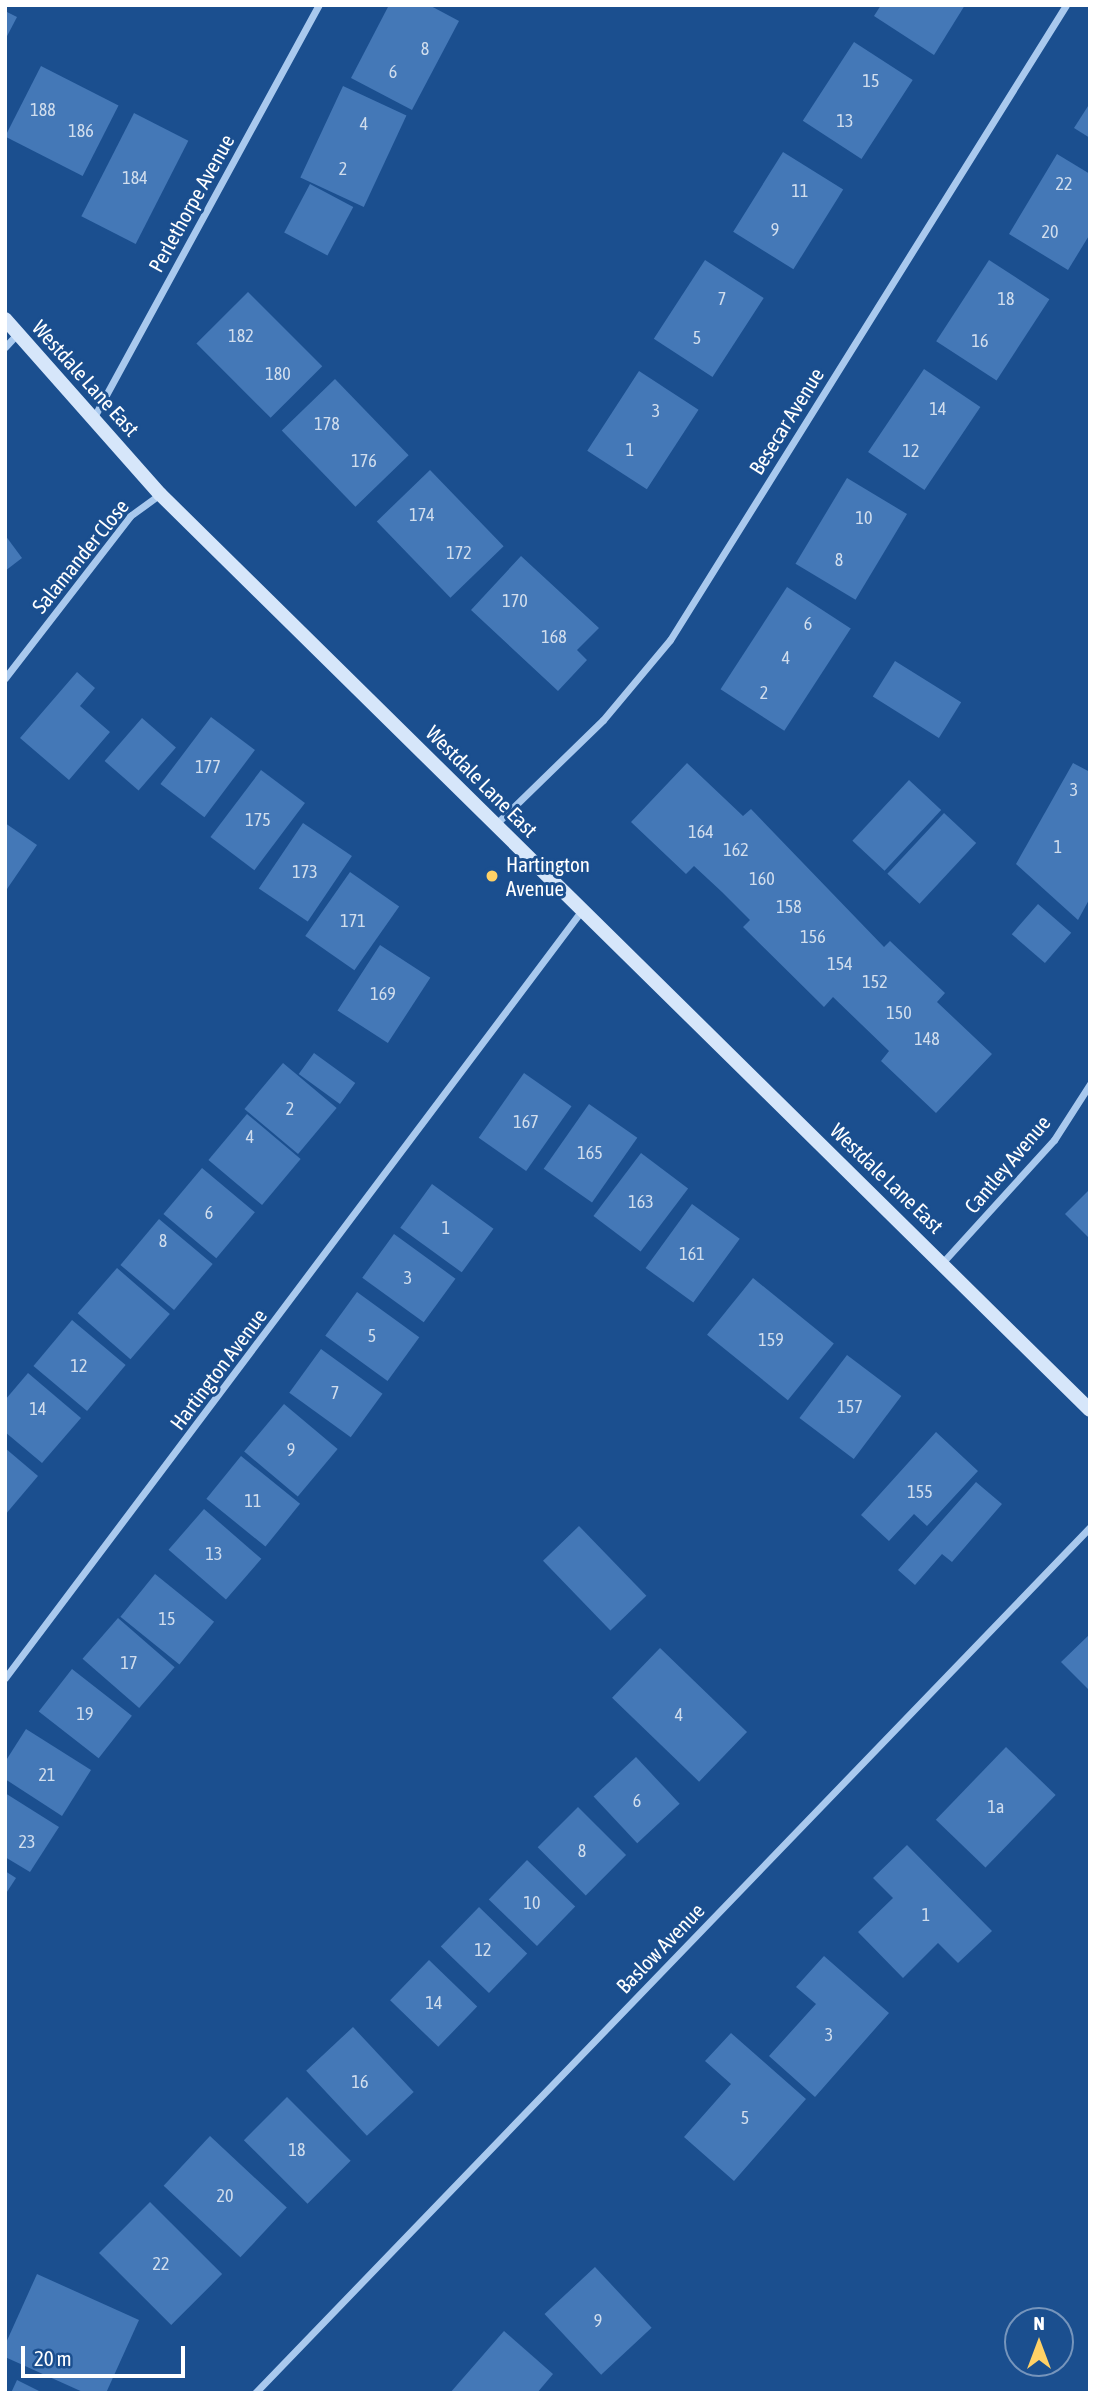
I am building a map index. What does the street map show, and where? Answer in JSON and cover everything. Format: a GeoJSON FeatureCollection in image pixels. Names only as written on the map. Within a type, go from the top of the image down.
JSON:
{"type":"FeatureCollection","features":[{"type":"Feature","properties":{"kind":"street","name":"Perlethorpe Avenue"},"geometry":{"type":"LineString","coordinates":[[94,417],[319,5]]}},
{"type":"Feature","properties":{"kind":"street","name":"Besecar Avenue"},"geometry":{"type":"LineString","coordinates":[[496,824],[603,720],[670,640],[1066,5]]}},
{"type":"Feature","properties":{"kind":"street","name":"Westdale Lane East"},"geometry":{"type":"LineString","coordinates":[[5,319],[160,494],[582,911],[943,1262],[1090,1410]]}},
{"type":"Feature","properties":{"kind":"street"},"geometry":{"type":"LineString","coordinates":[[5,347],[18,333]]}},
{"type":"Feature","properties":{"kind":"street","name":"Salamander Close"},"geometry":{"type":"LineString","coordinates":[[5,678],[130,516],[160,494]]}},
{"type":"Feature","properties":{"kind":"street","name":"Hartington Avenue"},"geometry":{"type":"LineString","coordinates":[[5,1678],[582,911]]}},
{"type":"Feature","properties":{"kind":"street","name":"Cantley Avenue"},"geometry":{"type":"LineString","coordinates":[[943,1262],[1054,1140],[1090,1084]]}},
{"type":"Feature","properties":{"kind":"street","name":"Baslow Avenue"},"geometry":{"type":"LineString","coordinates":[[255,2393],[1090,1527]]}},
{"type":"Feature","properties":{"kind":"building"},"geometry":{"type":"Polygon","coordinates":[[[389,5],[429,5],[459,21],[412,110],[351,78],[389,5]]]}},
{"type":"Feature","properties":{"kind":"building"},"geometry":{"type":"Polygon","coordinates":[[[881,5],[965,5],[934,55],[874,16],[881,5]]]}},
{"type":"Feature","properties":{"kind":"building"},"geometry":{"type":"Polygon","coordinates":[[[5,11],[17,17],[5,40],[5,11]]]}},
{"type":"Feature","properties":{"kind":"building"},"geometry":{"type":"Polygon","coordinates":[[[854,42],[913,80],[862,159],[803,121],[854,42]]]}},
{"type":"Feature","properties":{"kind":"building"},"geometry":{"type":"Polygon","coordinates":[[[41,66],[119,105],[83,176],[5,136],[41,66]]]}},
{"type":"Feature","properties":{"kind":"building"},"geometry":{"type":"Polygon","coordinates":[[[343,86],[406,116],[364,207],[300,178],[343,86]]]}},
{"type":"Feature","properties":{"kind":"building"},"geometry":{"type":"Polygon","coordinates":[[[1090,103],[1090,138],[1074,128],[1090,103]]]}},
{"type":"Feature","properties":{"kind":"building"},"geometry":{"type":"Polygon","coordinates":[[[134,113],[188,141],[136,244],[81,216],[134,113]]]}},
{"type":"Feature","properties":{"kind":"building"},"geometry":{"type":"Polygon","coordinates":[[[783,152],[843,190],[793,269],[733,232],[783,152]]]}},
{"type":"Feature","properties":{"kind":"building"},"geometry":{"type":"Polygon","coordinates":[[[1057,154],[1090,174],[1090,234],[1068,270],[1009,234],[1057,154]]]}},
{"type":"Feature","properties":{"kind":"building"},"geometry":{"type":"Polygon","coordinates":[[[310,184],[353,207],[327,256],[284,233],[310,184]]]}},
{"type":"Feature","properties":{"kind":"building"},"geometry":{"type":"Polygon","coordinates":[[[705,260],[764,298],[713,377],[654,339],[705,260]]]}},
{"type":"Feature","properties":{"kind":"building"},"geometry":{"type":"Polygon","coordinates":[[[989,260],[1049,299],[997,381],[936,341],[989,260]]]}},
{"type":"Feature","properties":{"kind":"building"},"geometry":{"type":"Polygon","coordinates":[[[248,292],[322,366],[271,418],[196,344],[248,292]]]}},
{"type":"Feature","properties":{"kind":"building"},"geometry":{"type":"Polygon","coordinates":[[[924,369],[980,407],[924,490],[868,452],[924,369]]]}},
{"type":"Feature","properties":{"kind":"building"},"geometry":{"type":"Polygon","coordinates":[[[639,371],[699,410],[647,489],[587,451],[639,371]]]}},
{"type":"Feature","properties":{"kind":"building"},"geometry":{"type":"Polygon","coordinates":[[[335,379],[409,455],[355,507],[282,430],[335,379]]]}},
{"type":"Feature","properties":{"kind":"building"},"geometry":{"type":"Polygon","coordinates":[[[430,470],[504,546],[450,598],[377,521],[430,470]]]}},
{"type":"Feature","properties":{"kind":"building"},"geometry":{"type":"Polygon","coordinates":[[[847,478],[907,514],[855,600],[795,564],[847,478]]]}},
{"type":"Feature","properties":{"kind":"building"},"geometry":{"type":"Polygon","coordinates":[[[5,535],[22,558],[5,571],[5,535]]]}},
{"type":"Feature","properties":{"kind":"building"},"geometry":{"type":"Polygon","coordinates":[[[521,556],[599,628],[577,650],[587,660],[558,691],[471,610],[521,556]]]}},
{"type":"Feature","properties":{"kind":"building"},"geometry":{"type":"Polygon","coordinates":[[[787,587],[851,628],[784,731],[721,689],[787,587]]]}},
{"type":"Feature","properties":{"kind":"building"},"geometry":{"type":"Polygon","coordinates":[[[895,661],[961,702],[939,738],[873,697],[895,661]]]}},
{"type":"Feature","properties":{"kind":"building"},"geometry":{"type":"Polygon","coordinates":[[[77,672],[95,688],[80,706],[110,732],[69,780],[20,738],[77,672]]]}},
{"type":"Feature","properties":{"kind":"building"},"geometry":{"type":"Polygon","coordinates":[[[211,717],[255,750],[204,817],[160,784],[211,717]]]}},
{"type":"Feature","properties":{"kind":"building"},"geometry":{"type":"Polygon","coordinates":[[[142,718],[176,748],[139,791],[105,761],[142,718]]]}},
{"type":"Feature","properties":{"kind":"building"},"geometry":{"type":"Polygon","coordinates":[[[687,763],[743,816],[751,809],[884,947],[890,941],[945,993],[937,1002],[992,1054],[936,1113],[881,1061],[889,1051],[833,997],[824,1007],[743,927],[750,920],[722,892],[694,866],[686,874],[631,822],[687,763]]]}},
{"type":"Feature","properties":{"kind":"building"},"geometry":{"type":"Polygon","coordinates":[[[1073,763],[1090,772],[1090,898],[1078,920],[1016,864],[1073,763]]]}},
{"type":"Feature","properties":{"kind":"building"},"geometry":{"type":"Polygon","coordinates":[[[261,770],[305,803],[254,870],[210,837],[261,770]]]}},
{"type":"Feature","properties":{"kind":"building"},"geometry":{"type":"Polygon","coordinates":[[[909,780],[941,810],[885,871],[852,841],[909,780]]]}},
{"type":"Feature","properties":{"kind":"building"},"geometry":{"type":"Polygon","coordinates":[[[944,813],[976,843],[920,904],[887,874],[944,813]]]}},
{"type":"Feature","properties":{"kind":"building"},"geometry":{"type":"Polygon","coordinates":[[[5,823],[37,845],[5,892],[5,823]]]}},
{"type":"Feature","properties":{"kind":"building"},"geometry":{"type":"Polygon","coordinates":[[[303,823],[352,856],[308,921],[259,888],[303,823]]]}},
{"type":"Feature","properties":{"kind":"building"},"geometry":{"type":"Polygon","coordinates":[[[350,872],[399,906],[354,970],[305,936],[350,872]]]}},
{"type":"Feature","properties":{"kind":"building"},"geometry":{"type":"Polygon","coordinates":[[[1038,904],[1071,933],[1045,963],[1012,934],[1038,904]]]}},
{"type":"Feature","properties":{"kind":"building"},"geometry":{"type":"Polygon","coordinates":[[[380,945],[430,978],[388,1043],[338,1010],[380,945]]]}},
{"type":"Feature","properties":{"kind":"building"},"geometry":{"type":"Polygon","coordinates":[[[314,1053],[355,1083],[340,1104],[299,1074],[314,1053]]]}},
{"type":"Feature","properties":{"kind":"building"},"geometry":{"type":"Polygon","coordinates":[[[283,1063],[337,1108],[298,1154],[244,1109],[283,1063]]]}},
{"type":"Feature","properties":{"kind":"building"},"geometry":{"type":"Polygon","coordinates":[[[524,1073],[572,1106],[526,1171],[479,1138],[524,1073]]]}},
{"type":"Feature","properties":{"kind":"building"},"geometry":{"type":"Polygon","coordinates":[[[589,1104],[637,1138],[592,1203],[544,1169],[589,1104]]]}},
{"type":"Feature","properties":{"kind":"building"},"geometry":{"type":"Polygon","coordinates":[[[247,1114],[301,1159],[262,1205],[208,1160],[247,1114]]]}},
{"type":"Feature","properties":{"kind":"building"},"geometry":{"type":"Polygon","coordinates":[[[641,1153],[688,1189],[641,1252],[593,1216],[641,1153]]]}},
{"type":"Feature","properties":{"kind":"building"},"geometry":{"type":"Polygon","coordinates":[[[202,1168],[255,1212],[216,1258],[163,1214],[202,1168]]]}},
{"type":"Feature","properties":{"kind":"building"},"geometry":{"type":"Polygon","coordinates":[[[432,1184],[493,1229],[462,1272],[400,1228],[432,1184]]]}},
{"type":"Feature","properties":{"kind":"building"},"geometry":{"type":"Polygon","coordinates":[[[1090,1189],[1090,1239],[1065,1214],[1090,1189]]]}},
{"type":"Feature","properties":{"kind":"building"},"geometry":{"type":"Polygon","coordinates":[[[692,1204],[740,1239],[693,1303],[646,1268],[692,1204]]]}},
{"type":"Feature","properties":{"kind":"building"},"geometry":{"type":"Polygon","coordinates":[[[159,1219],[213,1264],[174,1310],[120,1265],[159,1219]]]}},
{"type":"Feature","properties":{"kind":"building"},"geometry":{"type":"Polygon","coordinates":[[[394,1234],[455,1279],[424,1322],[362,1278],[394,1234]]]}},
{"type":"Feature","properties":{"kind":"building"},"geometry":{"type":"Polygon","coordinates":[[[117,1268],[170,1314],[130,1359],[78,1313],[117,1268]]]}},
{"type":"Feature","properties":{"kind":"building"},"geometry":{"type":"Polygon","coordinates":[[[753,1278],[834,1343],[788,1400],[707,1335],[753,1278]]]}},
{"type":"Feature","properties":{"kind":"building"},"geometry":{"type":"Polygon","coordinates":[[[357,1292],[419,1337],[388,1381],[325,1336],[357,1292]]]}},
{"type":"Feature","properties":{"kind":"building"},"geometry":{"type":"Polygon","coordinates":[[[72,1320],[126,1365],[87,1411],[33,1366],[72,1320]]]}},
{"type":"Feature","properties":{"kind":"building"},"geometry":{"type":"Polygon","coordinates":[[[321,1349],[382,1394],[351,1437],[289,1393],[321,1349]]]}},
{"type":"Feature","properties":{"kind":"building"},"geometry":{"type":"Polygon","coordinates":[[[847,1355],[901,1396],[854,1459],[799,1418],[847,1355]]]}},
{"type":"Feature","properties":{"kind":"building"},"geometry":{"type":"Polygon","coordinates":[[[28,1373],[81,1418],[42,1463],[5,1432],[5,1400],[28,1373]]]}},
{"type":"Feature","properties":{"kind":"building"},"geometry":{"type":"Polygon","coordinates":[[[284,1404],[338,1449],[298,1496],[244,1451],[284,1404]]]}},
{"type":"Feature","properties":{"kind":"building"},"geometry":{"type":"Polygon","coordinates":[[[936,1432],[978,1471],[927,1526],[914,1514],[889,1541],[861,1515],[936,1432]]]}},
{"type":"Feature","properties":{"kind":"building"},"geometry":{"type":"Polygon","coordinates":[[[5,1448],[38,1476],[5,1515],[5,1448]]]}},
{"type":"Feature","properties":{"kind":"building"},"geometry":{"type":"Polygon","coordinates":[[[241,1456],[300,1504],[265,1547],[206,1499],[241,1456]]]}},
{"type":"Feature","properties":{"kind":"building"},"geometry":{"type":"Polygon","coordinates":[[[976,1482],[1002,1504],[952,1562],[942,1554],[915,1585],[898,1570],[976,1482]]]}},
{"type":"Feature","properties":{"kind":"building"},"geometry":{"type":"Polygon","coordinates":[[[204,1509],[261,1559],[226,1600],[169,1550],[204,1509]]]}},
{"type":"Feature","properties":{"kind":"building"},"geometry":{"type":"Polygon","coordinates":[[[579,1526],[646,1596],[610,1631],[543,1561],[579,1526]]]}},
{"type":"Feature","properties":{"kind":"building"},"geometry":{"type":"Polygon","coordinates":[[[155,1574],[214,1622],[179,1665],[120,1617],[155,1574]]]}},
{"type":"Feature","properties":{"kind":"building"},"geometry":{"type":"Polygon","coordinates":[[[118,1618],[175,1667],[139,1708],[83,1659],[118,1618]]]}},
{"type":"Feature","properties":{"kind":"building"},"geometry":{"type":"Polygon","coordinates":[[[1090,1634],[1090,1691],[1061,1662],[1090,1634]]]}},
{"type":"Feature","properties":{"kind":"building"},"geometry":{"type":"Polygon","coordinates":[[[660,1648],[747,1732],[699,1782],[612,1698],[660,1648]]]}},
{"type":"Feature","properties":{"kind":"building"},"geometry":{"type":"Polygon","coordinates":[[[72,1669],[132,1716],[99,1758],[39,1712],[72,1669]]]}},
{"type":"Feature","properties":{"kind":"building"},"geometry":{"type":"Polygon","coordinates":[[[26,1729],[91,1770],[62,1816],[5,1779],[5,1762],[26,1729]]]}},
{"type":"Feature","properties":{"kind":"building"},"geometry":{"type":"Polygon","coordinates":[[[1006,1747],[1056,1795],[985,1868],[936,1820],[1006,1747]]]}},
{"type":"Feature","properties":{"kind":"building"},"geometry":{"type":"Polygon","coordinates":[[[636,1757],[680,1804],[637,1843],[594,1797],[636,1757]]]}},
{"type":"Feature","properties":{"kind":"building"},"geometry":{"type":"Polygon","coordinates":[[[5,1793],[59,1827],[30,1872],[5,1857],[5,1793]]]}},
{"type":"Feature","properties":{"kind":"building"},"geometry":{"type":"Polygon","coordinates":[[[578,1807],[626,1855],[586,1895],[538,1847],[578,1807]]]}},
{"type":"Feature","properties":{"kind":"building"},"geometry":{"type":"Polygon","coordinates":[[[907,1845],[992,1931],[958,1963],[938,1943],[903,1978],[858,1932],[893,1898],[873,1878],[907,1845]]]}},
{"type":"Feature","properties":{"kind":"building"},"geometry":{"type":"Polygon","coordinates":[[[527,1860],[575,1907],[537,1946],[489,1900],[527,1860]]]}},
{"type":"Feature","properties":{"kind":"building"},"geometry":{"type":"Polygon","coordinates":[[[5,1871],[16,1878],[5,1895],[5,1871]]]}},
{"type":"Feature","properties":{"kind":"building"},"geometry":{"type":"Polygon","coordinates":[[[479,1907],[527,1954],[489,1993],[441,1947],[479,1907]]]}},
{"type":"Feature","properties":{"kind":"building"},"geometry":{"type":"Polygon","coordinates":[[[824,1956],[889,2013],[815,2097],[769,2056],[816,2004],[796,1987],[824,1956]]]}},
{"type":"Feature","properties":{"kind":"building"},"geometry":{"type":"Polygon","coordinates":[[[429,1960],[477,2007],[438,2047],[390,2000],[429,1960]]]}},
{"type":"Feature","properties":{"kind":"building"},"geometry":{"type":"Polygon","coordinates":[[[353,2027],[414,2092],[367,2136],[306,2071],[353,2027]]]}},
{"type":"Feature","properties":{"kind":"building"},"geometry":{"type":"Polygon","coordinates":[[[731,2033],[806,2099],[734,2181],[684,2137],[731,2084],[705,2061],[731,2033]]]}},
{"type":"Feature","properties":{"kind":"building"},"geometry":{"type":"Polygon","coordinates":[[[287,2097],[351,2161],[308,2204],[244,2140],[287,2097]]]}},
{"type":"Feature","properties":{"kind":"building"},"geometry":{"type":"Polygon","coordinates":[[[210,2136],[287,2208],[240,2257],[164,2186],[210,2136]]]}},
{"type":"Feature","properties":{"kind":"building"},"geometry":{"type":"Polygon","coordinates":[[[150,2202],[222,2274],[171,2325],[99,2253],[150,2202]]]}},
{"type":"Feature","properties":{"kind":"building"},"geometry":{"type":"Polygon","coordinates":[[[595,2267],[652,2328],[601,2375],[545,2314],[595,2267]]]}},
{"type":"Feature","properties":{"kind":"building"},"geometry":{"type":"Polygon","coordinates":[[[37,2274],[139,2320],[106,2393],[85,2393],[5,2357],[5,2345],[37,2274]]]}},
{"type":"Feature","properties":{"kind":"building"},"geometry":{"type":"Polygon","coordinates":[[[504,2331],[553,2374],[537,2393],[450,2393],[504,2331]]]}},
{"type":"Feature","properties":{"kind":"building"},"geometry":{"type":"Polygon","coordinates":[[[17,2380],[43,2393],[11,2393],[17,2380]]]}},
{"type":"Feature","properties":{"kind":"place","name":"Hartington Avenue"},"geometry":{"type":"Point","coordinates":[492,876]}}]}
